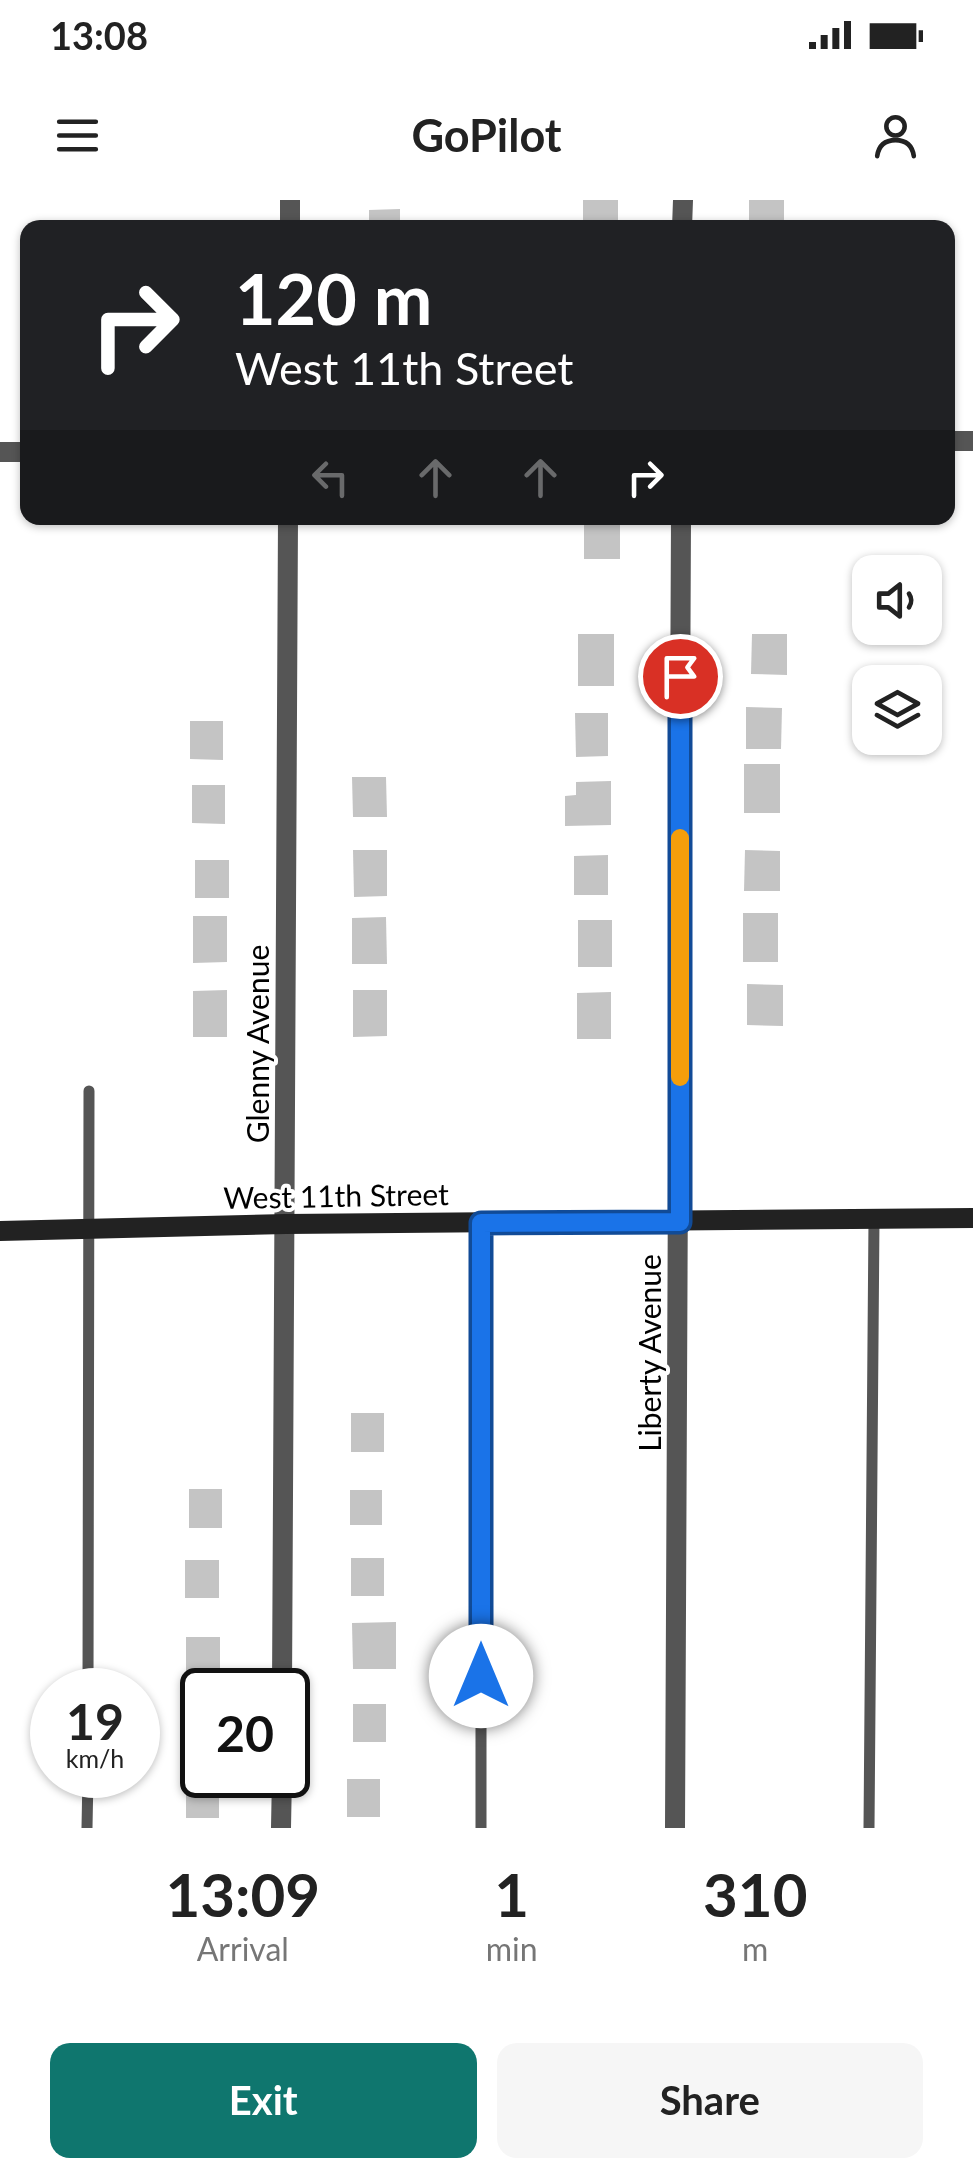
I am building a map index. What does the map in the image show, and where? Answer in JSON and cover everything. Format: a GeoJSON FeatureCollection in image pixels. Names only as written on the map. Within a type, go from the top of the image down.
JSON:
{"type":"FeatureCollection","features":[{"type":"Feature","properties":{"kind":"main road","name":"West 11th Street"},"geometry":{"type":"LineString","coordinates":[[0,1232],[286,1224],[973,1218]]}},
{"type":"Feature","properties":{"kind":"street","name":"Glenny Avenue"},"geometry":{"type":"LineString","coordinates":[[282,1668],[288,525]]}},
{"type":"Feature","properties":{"kind":"street","name":"Liberty Avenue"},"geometry":{"type":"LineString","coordinates":[[675,1828],[681,525]]}},
{"type":"Feature","properties":{"kind":"street"},"geometry":{"type":"LineString","coordinates":[[282,1798],[282,1828]]}},
{"type":"Feature","properties":{"kind":"lane"},"geometry":{"type":"LineString","coordinates":[[88,1668],[89,1091]]}},
{"type":"Feature","properties":{"kind":"lane"},"geometry":{"type":"LineString","coordinates":[[869,1828],[874,1219]]}},
{"type":"Feature","properties":{"kind":"lane"},"geometry":{"type":"LineString","coordinates":[[481,1223],[481,1828]]}},
{"type":"Feature","properties":{"kind":"lane"},"geometry":{"type":"LineString","coordinates":[[88,1798],[88,1828]]}},
{"type":"Feature","properties":{"kind":"building"},"geometry":{"type":"Polygon","coordinates":[[[583,200],[618,200],[618,220],[583,220],[583,200]]]}},
{"type":"Feature","properties":{"kind":"building"},"geometry":{"type":"Polygon","coordinates":[[[749,200],[784,200],[784,220],[749,220],[749,200]]]}},
{"type":"Feature","properties":{"kind":"building"},"geometry":{"type":"Polygon","coordinates":[[[400,209],[400,220],[369,220],[369,210],[400,209]]]}},
{"type":"Feature","properties":{"kind":"building"},"geometry":{"type":"Polygon","coordinates":[[[584,525],[620,525],[620,559],[584,559],[584,525]]]}},
{"type":"Feature","properties":{"kind":"building"},"geometry":{"type":"Polygon","coordinates":[[[578,634],[614,634],[614,686],[578,686],[578,634]]]}},
{"type":"Feature","properties":{"kind":"building"},"geometry":{"type":"Polygon","coordinates":[[[752,634],[787,634],[787,675],[751,674],[752,634]]]}},
{"type":"Feature","properties":{"kind":"building"},"geometry":{"type":"Polygon","coordinates":[[[746,707],[782,708],[781,749],[746,749],[746,707]]]}},
{"type":"Feature","properties":{"kind":"building"},"geometry":{"type":"Polygon","coordinates":[[[575,713],[608,713],[608,756],[576,757],[575,713]]]}},
{"type":"Feature","properties":{"kind":"building"},"geometry":{"type":"Polygon","coordinates":[[[190,721],[223,721],[223,760],[190,759],[190,721]]]}},
{"type":"Feature","properties":{"kind":"building"},"geometry":{"type":"Polygon","coordinates":[[[744,764],[780,764],[780,813],[744,813],[744,764]]]}},
{"type":"Feature","properties":{"kind":"building"},"geometry":{"type":"Polygon","coordinates":[[[352,777],[386,777],[387,817],[353,817],[352,777]]]}},
{"type":"Feature","properties":{"kind":"building"},"geometry":{"type":"Polygon","coordinates":[[[611,781],[611,825],[565,826],[565,796],[576,795],[576,782],[611,781]]]}},
{"type":"Feature","properties":{"kind":"building"},"geometry":{"type":"Polygon","coordinates":[[[192,785],[225,785],[225,824],[192,823],[192,785]]]}},
{"type":"Feature","properties":{"kind":"building"},"geometry":{"type":"Polygon","coordinates":[[[353,850],[387,850],[387,896],[354,897],[353,850]]]}},
{"type":"Feature","properties":{"kind":"building"},"geometry":{"type":"Polygon","coordinates":[[[745,850],[780,851],[780,891],[744,891],[745,850]]]}},
{"type":"Feature","properties":{"kind":"building"},"geometry":{"type":"Polygon","coordinates":[[[608,855],[608,895],[574,895],[574,856],[608,855]]]}},
{"type":"Feature","properties":{"kind":"building"},"geometry":{"type":"Polygon","coordinates":[[[195,860],[229,860],[229,898],[195,898],[195,860]]]}},
{"type":"Feature","properties":{"kind":"building"},"geometry":{"type":"Polygon","coordinates":[[[743,913],[778,913],[778,962],[743,962],[743,913]]]}},
{"type":"Feature","properties":{"kind":"building"},"geometry":{"type":"Polygon","coordinates":[[[193,916],[227,916],[227,962],[193,963],[193,916]]]}},
{"type":"Feature","properties":{"kind":"building"},"geometry":{"type":"Polygon","coordinates":[[[386,917],[387,964],[352,964],[352,918],[386,917]]]}},
{"type":"Feature","properties":{"kind":"building"},"geometry":{"type":"Polygon","coordinates":[[[578,920],[612,920],[612,967],[578,967],[578,920]]]}},
{"type":"Feature","properties":{"kind":"building"},"geometry":{"type":"Polygon","coordinates":[[[747,984],[783,985],[783,1026],[747,1025],[747,984]]]}},
{"type":"Feature","properties":{"kind":"building"},"geometry":{"type":"Polygon","coordinates":[[[227,990],[227,1037],[193,1037],[193,991],[227,990]]]}},
{"type":"Feature","properties":{"kind":"building"},"geometry":{"type":"Polygon","coordinates":[[[353,990],[387,990],[387,1036],[353,1037],[353,990]]]}},
{"type":"Feature","properties":{"kind":"building"},"geometry":{"type":"Polygon","coordinates":[[[611,992],[611,1039],[577,1039],[577,993],[611,992]]]}},
{"type":"Feature","properties":{"kind":"building"},"geometry":{"type":"Polygon","coordinates":[[[351,1413],[384,1413],[384,1452],[351,1452],[351,1413]]]}},
{"type":"Feature","properties":{"kind":"building"},"geometry":{"type":"Polygon","coordinates":[[[189,1489],[222,1489],[222,1528],[189,1528],[189,1489]]]}},
{"type":"Feature","properties":{"kind":"building"},"geometry":{"type":"Polygon","coordinates":[[[350,1490],[382,1490],[382,1525],[350,1525],[350,1490]]]}},
{"type":"Feature","properties":{"kind":"building"},"geometry":{"type":"Polygon","coordinates":[[[351,1558],[384,1558],[384,1596],[351,1596],[351,1558]]]}},
{"type":"Feature","properties":{"kind":"building"},"geometry":{"type":"Polygon","coordinates":[[[185,1560],[219,1560],[219,1598],[185,1598],[185,1560]]]}},
{"type":"Feature","properties":{"kind":"building"},"geometry":{"type":"Polygon","coordinates":[[[396,1622],[396,1669],[353,1669],[352,1623],[396,1622]]]}},
{"type":"Feature","properties":{"kind":"building"},"geometry":{"type":"Polygon","coordinates":[[[186,1637],[220,1637],[220,1668],[186,1668],[186,1637]]]}},
{"type":"Feature","properties":{"kind":"building"},"geometry":{"type":"Polygon","coordinates":[[[353,1704],[386,1704],[386,1742],[353,1742],[353,1704]]]}},
{"type":"Feature","properties":{"kind":"building"},"geometry":{"type":"Polygon","coordinates":[[[347,1779],[380,1779],[380,1817],[347,1817],[347,1779]]]}},
{"type":"Feature","properties":{"kind":"building"},"geometry":{"type":"Polygon","coordinates":[[[186,1798],[219,1798],[219,1818],[186,1818],[186,1798]]]}},
{"type":"Feature","properties":{"kind":"slow traffic"},"geometry":{"type":"LineString","coordinates":[[680,838],[680,1077]]}},
{"type":"Feature","properties":{"kind":"route"},"geometry":{"type":"LineString","coordinates":[[481,1676],[481,1223],[680,1222],[680,676]]}}]}
